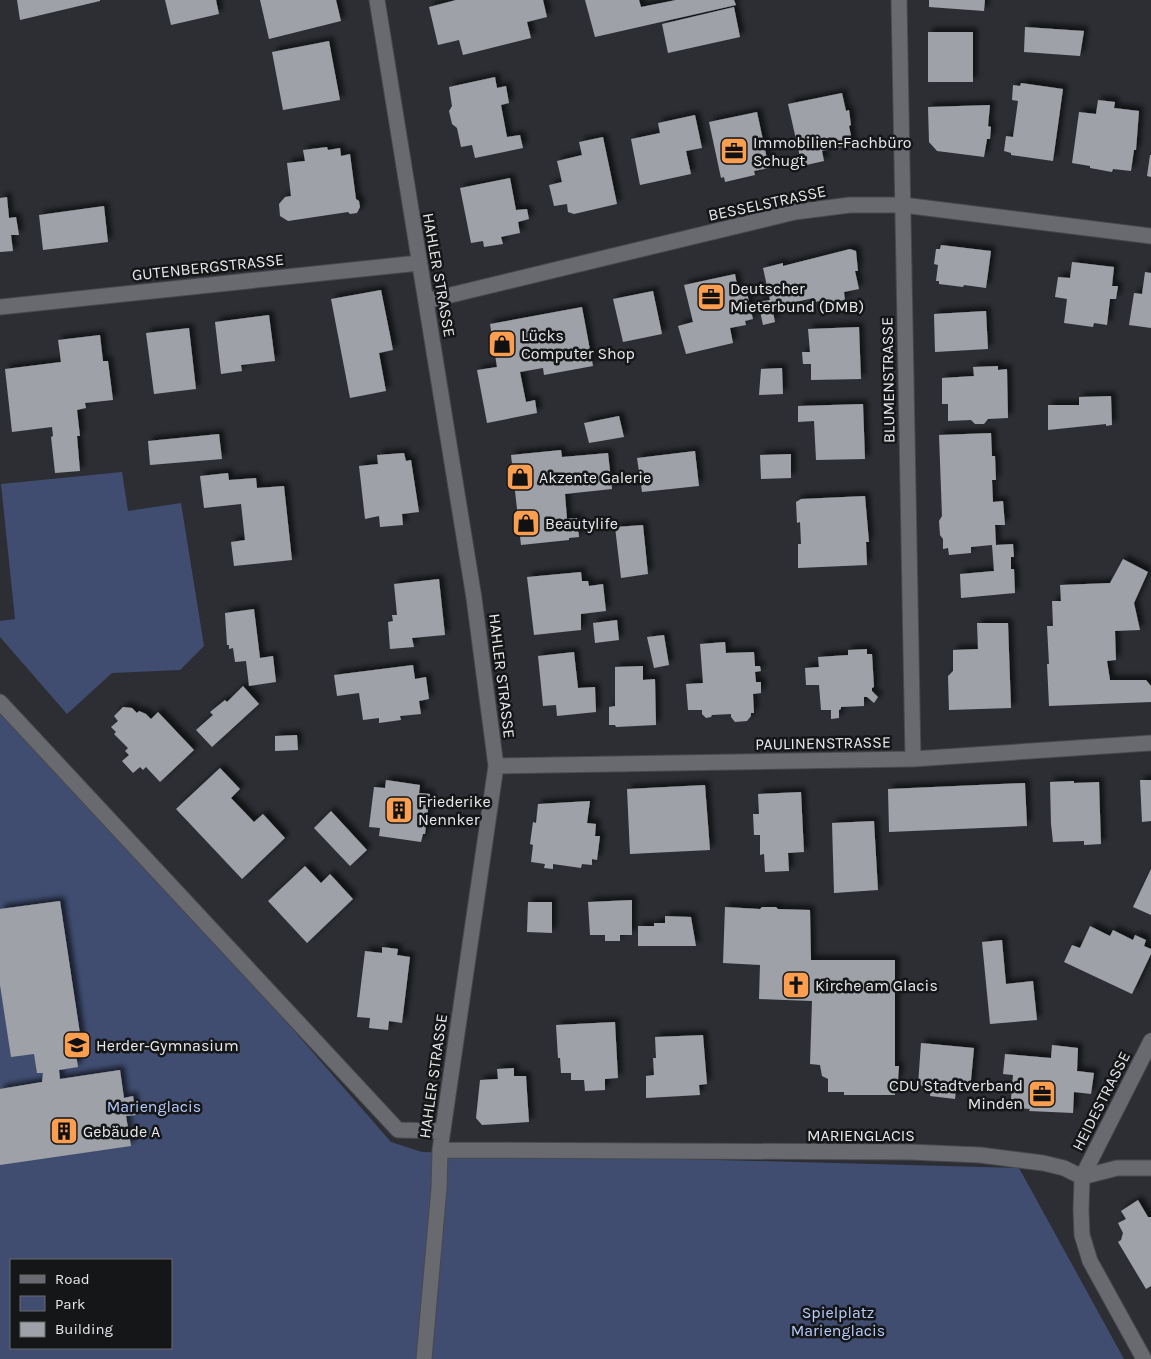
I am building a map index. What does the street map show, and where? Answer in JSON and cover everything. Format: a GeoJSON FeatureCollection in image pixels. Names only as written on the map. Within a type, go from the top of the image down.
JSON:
{"type":"FeatureCollection","features":[{"type":"Feature","properties":{"kind":"street","name":"HAHLER STRASSE"},"geometry":{"type":"LineString","coordinates":[[377,0],[474,598],[496,766],[440,1150],[439,1188],[424,1359]]}},
{"type":"Feature","properties":{"kind":"street","name":"BLUMENSTRASSE"},"geometry":{"type":"LineString","coordinates":[[899,0],[913,759]]}},
{"type":"Feature","properties":{"kind":"street","name":"BESSELSTRASSE"},"geometry":{"type":"LineString","coordinates":[[426,301],[795,212],[850,205],[903,205],[1151,236]]}},
{"type":"Feature","properties":{"kind":"street","name":"GUTENBERGSTRASSE"},"geometry":{"type":"LineString","coordinates":[[0,307],[419,263]]}},
{"type":"Feature","properties":{"kind":"street"},"geometry":{"type":"LineString","coordinates":[[0,702],[398,1130],[443,1131]]}},
{"type":"Feature","properties":{"kind":"street","name":"PAULINENSTRASSE"},"geometry":{"type":"LineString","coordinates":[[496,766],[913,759],[1151,743]]}},
{"type":"Feature","properties":{"kind":"street","name":"HEIDESTRASSE"},"geometry":{"type":"LineString","coordinates":[[1082,1177],[1151,1041]]}},
{"type":"Feature","properties":{"kind":"street","name":"MARIENGLACIS"},"geometry":{"type":"LineString","coordinates":[[440,1150],[910,1152],[980,1155],[1043,1163],[1064,1168],[1082,1177]]}},
{"type":"Feature","properties":{"kind":"street"},"geometry":{"type":"LineString","coordinates":[[1144,1359],[1090,1261],[1082,1235],[1082,1177],[1117,1168],[1151,1168]]}},
{"type":"Feature","properties":{"kind":"green space"},"geometry":{"type":"Polygon","coordinates":[[[122,472],[128,511],[181,503],[204,646],[180,670],[112,673],[67,714],[0,637],[0,621],[15,619],[1,484],[122,472]]]}},
{"type":"Feature","properties":{"kind":"green space","name":"Marienglacis"},"geometry":{"type":"Polygon","coordinates":[[[0,693],[391,1142],[422,1152],[1019,1168],[1124,1359],[0,1359],[0,693]]]}},
{"type":"Feature","properties":{"kind":"building"},"geometry":{"type":"Polygon","coordinates":[[[17,0],[100,0],[100,1],[20,20],[17,0]]]}},
{"type":"Feature","properties":{"kind":"building"},"geometry":{"type":"Polygon","coordinates":[[[165,0],[216,0],[219,14],[171,25],[165,0]]]}},
{"type":"Feature","properties":{"kind":"building"},"geometry":{"type":"Polygon","coordinates":[[[260,0],[336,0],[341,21],[269,39],[260,0]]]}},
{"type":"Feature","properties":{"kind":"building"},"geometry":{"type":"Polygon","coordinates":[[[456,0],[543,0],[547,17],[527,22],[531,38],[463,55],[459,40],[438,45],[429,7],[456,0]]]}},
{"type":"Feature","properties":{"kind":"building"},"geometry":{"type":"Polygon","coordinates":[[[585,0],[639,0],[641,7],[676,0],[734,0],[736,5],[595,37],[585,0]]]}},
{"type":"Feature","properties":{"kind":"building"},"geometry":{"type":"Polygon","coordinates":[[[929,0],[985,0],[984,11],[929,7],[929,0]]]}},
{"type":"Feature","properties":{"kind":"building"},"geometry":{"type":"Polygon","coordinates":[[[734,7],[740,37],[668,53],[662,24],[734,7]]]}},
{"type":"Feature","properties":{"kind":"building"},"geometry":{"type":"Polygon","coordinates":[[[1025,27],[1084,31],[1080,56],[1024,52],[1025,27]]]}},
{"type":"Feature","properties":{"kind":"building"},"geometry":{"type":"Polygon","coordinates":[[[928,32],[973,32],[973,82],[928,82],[928,32]]]}},
{"type":"Feature","properties":{"kind":"building"},"geometry":{"type":"Polygon","coordinates":[[[329,41],[340,100],[283,110],[272,52],[329,41]]]}},
{"type":"Feature","properties":{"kind":"building"},"geometry":{"type":"Polygon","coordinates":[[[495,77],[497,88],[506,86],[509,103],[501,105],[507,137],[520,135],[523,148],[475,158],[472,145],[461,147],[457,128],[452,124],[449,111],[452,106],[449,87],[495,77]]]}},
{"type":"Feature","properties":{"kind":"building"},"geometry":{"type":"Polygon","coordinates":[[[1021,83],[1063,89],[1053,161],[1011,155],[1011,153],[1004,151],[1006,136],[1013,137],[1018,101],[1012,100],[1013,85],[1020,86],[1021,83]]]}},
{"type":"Feature","properties":{"kind":"building"},"geometry":{"type":"Polygon","coordinates":[[[842,93],[846,111],[849,110],[851,125],[849,126],[853,145],[822,151],[824,161],[802,166],[788,104],[842,93]]]}},
{"type":"Feature","properties":{"kind":"building"},"geometry":{"type":"Polygon","coordinates":[[[1098,100],[1115,102],[1114,108],[1139,111],[1136,150],[1134,150],[1131,171],[1113,169],[1112,172],[1072,163],[1079,112],[1096,114],[1098,100]]]}},
{"type":"Feature","properties":{"kind":"building"},"geometry":{"type":"Polygon","coordinates":[[[990,105],[988,126],[991,127],[990,139],[987,139],[984,157],[937,151],[929,142],[928,107],[990,105]]]}},
{"type":"Feature","properties":{"kind":"building"},"geometry":{"type":"Polygon","coordinates":[[[757,112],[769,168],[754,171],[755,175],[725,182],[724,177],[721,178],[709,122],[757,112]]]}},
{"type":"Feature","properties":{"kind":"building"},"geometry":{"type":"Polygon","coordinates":[[[695,115],[702,148],[686,151],[691,174],[640,185],[631,139],[660,133],[658,123],[695,115]]]}},
{"type":"Feature","properties":{"kind":"building"},"geometry":{"type":"Polygon","coordinates":[[[603,137],[617,204],[574,214],[568,212],[567,204],[554,206],[549,185],[562,182],[557,161],[582,155],[579,142],[603,137]]]}},
{"type":"Feature","properties":{"kind":"building"},"geometry":{"type":"Polygon","coordinates":[[[327,147],[328,150],[340,148],[341,156],[350,154],[356,199],[359,201],[360,207],[357,213],[350,214],[348,212],[288,221],[280,216],[279,204],[285,197],[291,196],[287,163],[305,161],[303,150],[327,147]]]}},
{"type":"Feature","properties":{"kind":"building"},"geometry":{"type":"Polygon","coordinates":[[[1151,155],[1151,177],[1147,176],[1151,155]]]}},
{"type":"Feature","properties":{"kind":"building"},"geometry":{"type":"Polygon","coordinates":[[[510,178],[516,210],[527,209],[529,219],[518,222],[520,233],[501,237],[503,244],[484,247],[483,241],[471,243],[460,188],[510,178]]]}},
{"type":"Feature","properties":{"kind":"building"},"geometry":{"type":"Polygon","coordinates":[[[7,197],[9,218],[16,217],[19,235],[11,235],[13,251],[0,252],[0,198],[7,197]]]}},
{"type":"Feature","properties":{"kind":"building"},"geometry":{"type":"Polygon","coordinates":[[[104,206],[108,242],[43,250],[39,215],[104,206]]]}},
{"type":"Feature","properties":{"kind":"building"},"geometry":{"type":"Polygon","coordinates":[[[941,245],[991,251],[986,288],[939,284],[939,281],[936,281],[938,265],[934,264],[936,249],[940,249],[941,245]]]}},
{"type":"Feature","properties":{"kind":"building"},"geometry":{"type":"Polygon","coordinates":[[[850,249],[856,251],[858,271],[855,271],[859,289],[844,292],[845,300],[826,303],[826,300],[815,302],[814,298],[772,307],[775,322],[763,325],[758,302],[770,300],[763,268],[783,263],[783,266],[850,249]]]}},
{"type":"Feature","properties":{"kind":"building"},"geometry":{"type":"Polygon","coordinates":[[[1072,262],[1114,267],[1112,286],[1118,286],[1116,299],[1110,299],[1107,325],[1094,323],[1093,327],[1064,323],[1067,299],[1055,297],[1058,277],[1070,278],[1072,262]]]}},
{"type":"Feature","properties":{"kind":"building"},"geometry":{"type":"Polygon","coordinates":[[[1145,272],[1151,273],[1151,328],[1129,325],[1134,293],[1142,294],[1145,272]]]}},
{"type":"Feature","properties":{"kind":"building"},"geometry":{"type":"Polygon","coordinates":[[[735,274],[739,295],[747,293],[753,319],[745,321],[746,325],[730,328],[733,343],[686,354],[678,326],[693,322],[684,285],[735,274]]]}},
{"type":"Feature","properties":{"kind":"building"},"geometry":{"type":"Polygon","coordinates":[[[381,290],[393,350],[379,353],[386,391],[350,398],[331,299],[381,290]]]}},
{"type":"Feature","properties":{"kind":"building"},"geometry":{"type":"Polygon","coordinates":[[[653,291],[662,334],[623,342],[613,299],[653,291]]]}},
{"type":"Feature","properties":{"kind":"building"},"geometry":{"type":"Polygon","coordinates":[[[582,307],[593,366],[544,375],[543,368],[520,372],[526,402],[535,400],[537,413],[487,423],[477,370],[497,367],[490,324],[582,307]]]}},
{"type":"Feature","properties":{"kind":"building"},"geometry":{"type":"Polygon","coordinates":[[[986,311],[988,349],[935,352],[934,314],[986,311]]]}},
{"type":"Feature","properties":{"kind":"building"},"geometry":{"type":"Polygon","coordinates":[[[269,315],[275,361],[241,365],[242,371],[221,374],[215,322],[269,315]]]}},
{"type":"Feature","properties":{"kind":"building"},"geometry":{"type":"Polygon","coordinates":[[[859,327],[861,379],[811,380],[811,364],[803,364],[802,352],[810,352],[808,329],[859,327]]]}},
{"type":"Feature","properties":{"kind":"building"},"geometry":{"type":"Polygon","coordinates":[[[189,328],[196,389],[154,394],[146,333],[189,328]]]}},
{"type":"Feature","properties":{"kind":"building"},"geometry":{"type":"Polygon","coordinates":[[[100,335],[103,361],[108,361],[113,400],[85,403],[86,408],[77,410],[80,436],[77,436],[80,471],[55,473],[51,437],[53,436],[52,427],[12,432],[5,369],[61,362],[58,340],[100,335]]]}},
{"type":"Feature","properties":{"kind":"building"},"geometry":{"type":"Polygon","coordinates":[[[998,366],[998,370],[1007,369],[1008,418],[988,419],[984,424],[975,424],[971,420],[948,421],[948,404],[942,404],[942,378],[974,376],[973,367],[998,366]]]}},
{"type":"Feature","properties":{"kind":"building"},"geometry":{"type":"Polygon","coordinates":[[[782,368],[783,394],[759,395],[761,369],[782,368]]]}},
{"type":"Feature","properties":{"kind":"building"},"geometry":{"type":"Polygon","coordinates":[[[1111,396],[1112,425],[1048,430],[1048,405],[1079,405],[1079,397],[1111,396]]]}},
{"type":"Feature","properties":{"kind":"building"},"geometry":{"type":"Polygon","coordinates":[[[863,404],[865,459],[816,460],[814,421],[798,422],[798,406],[863,404]]]}},
{"type":"Feature","properties":{"kind":"building"},"geometry":{"type":"Polygon","coordinates":[[[619,416],[624,437],[589,443],[584,423],[619,416]]]}},
{"type":"Feature","properties":{"kind":"building"},"geometry":{"type":"Polygon","coordinates":[[[991,433],[992,456],[995,456],[996,480],[992,480],[993,502],[1003,501],[1005,525],[995,525],[996,545],[1013,544],[1014,557],[1011,557],[1011,569],[1014,569],[1015,593],[961,598],[960,574],[994,571],[992,545],[971,547],[971,553],[949,555],[948,548],[943,549],[939,521],[942,516],[939,435],[991,433]]]}},
{"type":"Feature","properties":{"kind":"building"},"geometry":{"type":"Polygon","coordinates":[[[219,434],[222,459],[150,465],[148,441],[219,434]]]}},
{"type":"Feature","properties":{"kind":"building"},"geometry":{"type":"Polygon","coordinates":[[[561,450],[562,457],[608,453],[612,489],[565,494],[567,519],[577,518],[579,537],[569,538],[569,540],[521,545],[511,455],[561,450]]]}},
{"type":"Feature","properties":{"kind":"building"},"geometry":{"type":"Polygon","coordinates":[[[695,451],[699,486],[642,492],[637,458],[695,451]]]}},
{"type":"Feature","properties":{"kind":"building"},"geometry":{"type":"Polygon","coordinates":[[[404,453],[406,461],[411,460],[419,512],[402,514],[403,525],[380,527],[379,516],[365,519],[359,466],[378,464],[377,455],[404,453]]]}},
{"type":"Feature","properties":{"kind":"building"},"geometry":{"type":"Polygon","coordinates":[[[791,454],[791,478],[761,479],[760,455],[791,454]]]}},
{"type":"Feature","properties":{"kind":"building"},"geometry":{"type":"Polygon","coordinates":[[[228,473],[229,480],[256,478],[257,488],[284,486],[292,560],[234,566],[231,542],[245,540],[241,504],[204,508],[200,476],[228,473]]]}},
{"type":"Feature","properties":{"kind":"building"},"geometry":{"type":"Polygon","coordinates":[[[865,496],[869,542],[866,542],[867,565],[798,568],[798,544],[801,544],[800,522],[797,523],[796,502],[801,499],[865,496]]]}},
{"type":"Feature","properties":{"kind":"building"},"geometry":{"type":"Polygon","coordinates":[[[643,525],[648,574],[621,578],[615,527],[643,525]]]}},
{"type":"Feature","properties":{"kind":"building"},"geometry":{"type":"Polygon","coordinates":[[[1123,559],[1148,572],[1134,603],[1140,630],[1115,631],[1116,660],[1107,661],[1110,680],[1146,680],[1151,686],[1151,702],[1049,706],[1047,626],[1053,626],[1052,601],[1061,601],[1060,585],[1110,583],[1123,559]]]}},
{"type":"Feature","properties":{"kind":"building"},"geometry":{"type":"Polygon","coordinates":[[[581,572],[582,581],[588,581],[589,586],[603,584],[606,611],[581,614],[581,630],[534,635],[527,577],[581,572]]]}},
{"type":"Feature","properties":{"kind":"building"},"geometry":{"type":"Polygon","coordinates":[[[439,579],[445,635],[412,638],[414,647],[390,649],[388,622],[393,621],[392,615],[397,615],[394,584],[439,579]]]}},
{"type":"Feature","properties":{"kind":"building"},"geometry":{"type":"Polygon","coordinates":[[[254,609],[260,658],[273,656],[276,682],[249,686],[246,661],[235,662],[233,648],[229,649],[229,645],[227,645],[225,613],[254,609]]]}},
{"type":"Feature","properties":{"kind":"building"},"geometry":{"type":"Polygon","coordinates":[[[617,620],[619,640],[595,643],[593,623],[617,620]]]}},
{"type":"Feature","properties":{"kind":"building"},"geometry":{"type":"Polygon","coordinates":[[[977,623],[1008,623],[1011,708],[949,710],[948,676],[953,671],[953,650],[978,649],[977,623]]]}},
{"type":"Feature","properties":{"kind":"building"},"geometry":{"type":"Polygon","coordinates":[[[664,635],[669,665],[654,668],[647,637],[664,635]]]}},
{"type":"Feature","properties":{"kind":"building"},"geometry":{"type":"Polygon","coordinates":[[[725,642],[726,653],[754,652],[755,666],[760,666],[761,671],[755,672],[756,682],[761,682],[761,693],[753,694],[754,713],[751,713],[747,721],[735,722],[731,714],[712,715],[706,718],[702,714],[702,710],[688,710],[686,684],[703,683],[700,644],[725,642]]]}},
{"type":"Feature","properties":{"kind":"building"},"geometry":{"type":"Polygon","coordinates":[[[867,649],[867,654],[872,654],[874,687],[872,691],[878,697],[874,703],[867,697],[864,697],[864,706],[841,707],[839,718],[831,719],[831,710],[821,710],[819,685],[806,685],[805,668],[819,667],[818,657],[848,655],[848,650],[867,649]]]}},
{"type":"Feature","properties":{"kind":"building"},"geometry":{"type":"Polygon","coordinates":[[[574,652],[578,688],[595,687],[596,712],[557,716],[556,705],[543,706],[538,656],[574,652]]]}},
{"type":"Feature","properties":{"kind":"building"},"geometry":{"type":"Polygon","coordinates":[[[413,665],[415,679],[426,677],[429,699],[419,701],[421,714],[400,716],[401,720],[379,723],[379,718],[363,720],[359,693],[337,696],[334,675],[413,665]]]}},
{"type":"Feature","properties":{"kind":"building"},"geometry":{"type":"Polygon","coordinates":[[[643,666],[643,680],[655,679],[656,725],[616,727],[615,725],[609,725],[609,707],[615,706],[615,667],[643,666]]]}},
{"type":"Feature","properties":{"kind":"building"},"geometry":{"type":"Polygon","coordinates":[[[243,686],[259,704],[212,747],[196,730],[213,715],[210,712],[225,700],[227,702],[243,686]]]}},
{"type":"Feature","properties":{"kind":"building"},"geometry":{"type":"Polygon","coordinates":[[[123,707],[132,708],[137,713],[139,711],[146,714],[151,719],[158,712],[194,750],[160,782],[146,767],[143,770],[140,767],[133,773],[122,761],[129,755],[125,751],[128,748],[114,734],[116,732],[111,727],[118,721],[114,716],[123,707]]]}},
{"type":"Feature","properties":{"kind":"building"},"geometry":{"type":"Polygon","coordinates":[[[297,735],[298,750],[275,751],[275,736],[297,735]]]}},
{"type":"Feature","properties":{"kind":"building"},"geometry":{"type":"Polygon","coordinates":[[[220,768],[240,789],[231,798],[254,822],[263,814],[285,838],[242,879],[176,809],[220,768]]]}},
{"type":"Feature","properties":{"kind":"building","name":"Friederike Nennker"},"geometry":{"type":"Polygon","coordinates":[[[386,780],[420,785],[419,793],[430,794],[425,834],[423,834],[421,842],[379,836],[380,828],[369,827],[374,787],[385,788],[386,780]]]}},
{"type":"Feature","properties":{"kind":"building"},"geometry":{"type":"Polygon","coordinates":[[[1140,780],[1151,780],[1151,821],[1142,822],[1140,780]]]}},
{"type":"Feature","properties":{"kind":"building"},"geometry":{"type":"Polygon","coordinates":[[[1074,781],[1074,783],[1099,782],[1101,844],[1084,845],[1084,841],[1053,842],[1050,782],[1074,781]]]}},
{"type":"Feature","properties":{"kind":"building"},"geometry":{"type":"Polygon","coordinates":[[[1025,783],[1027,826],[889,832],[888,789],[1025,783]]]}},
{"type":"Feature","properties":{"kind":"building"},"geometry":{"type":"Polygon","coordinates":[[[705,785],[710,850],[630,854],[627,789],[705,785]]]}},
{"type":"Feature","properties":{"kind":"building"},"geometry":{"type":"Polygon","coordinates":[[[801,792],[804,852],[788,853],[789,871],[765,872],[764,854],[760,855],[760,835],[754,835],[753,814],[759,814],[758,794],[801,792]]]}},
{"type":"Feature","properties":{"kind":"building"},"geometry":{"type":"Polygon","coordinates":[[[590,801],[587,823],[596,824],[595,836],[600,836],[597,860],[592,859],[592,865],[582,864],[581,868],[553,864],[553,869],[544,868],[545,864],[531,862],[533,845],[530,844],[533,822],[536,823],[538,804],[590,801]]]}},
{"type":"Feature","properties":{"kind":"building"},"geometry":{"type":"Polygon","coordinates":[[[331,811],[367,850],[350,866],[314,828],[331,811]]]}},
{"type":"Feature","properties":{"kind":"building"},"geometry":{"type":"Polygon","coordinates":[[[874,821],[878,890],[834,893],[832,823],[874,821]]]}},
{"type":"Feature","properties":{"kind":"building"},"geometry":{"type":"Polygon","coordinates":[[[305,866],[321,883],[330,874],[353,899],[307,943],[268,901],[305,866]]]}},
{"type":"Feature","properties":{"kind":"building"},"geometry":{"type":"Polygon","coordinates":[[[1151,869],[1151,915],[1133,907],[1151,869]]]}},
{"type":"Feature","properties":{"kind":"building"},"geometry":{"type":"Polygon","coordinates":[[[632,900],[632,935],[620,935],[620,941],[605,941],[605,935],[590,935],[588,902],[632,900]]]}},
{"type":"Feature","properties":{"kind":"building"},"geometry":{"type":"Polygon","coordinates":[[[60,901],[82,1047],[75,1048],[78,1067],[59,1070],[60,1079],[120,1070],[124,1098],[133,1096],[136,1115],[126,1116],[131,1146],[0,1165],[0,1089],[42,1082],[43,1073],[37,1073],[34,1054],[11,1057],[0,985],[0,909],[60,901]]]}},
{"type":"Feature","properties":{"kind":"building"},"geometry":{"type":"Polygon","coordinates":[[[528,902],[552,902],[552,933],[527,932],[528,902]]]}},
{"type":"Feature","properties":{"kind":"building"},"geometry":{"type":"Polygon","coordinates":[[[725,907],[760,909],[762,907],[776,907],[778,909],[810,910],[811,960],[895,960],[895,1066],[899,1066],[898,1080],[895,1080],[895,1095],[844,1095],[844,1092],[828,1092],[828,1079],[822,1076],[820,1065],[810,1064],[812,1001],[759,999],[760,965],[723,963],[725,907]]]}},
{"type":"Feature","properties":{"kind":"building"},"geometry":{"type":"Polygon","coordinates":[[[665,916],[691,917],[696,946],[638,946],[638,926],[654,926],[654,923],[665,923],[665,916]]]}},
{"type":"Feature","properties":{"kind":"building"},"geometry":{"type":"Polygon","coordinates":[[[1090,926],[1110,936],[1113,930],[1133,940],[1135,935],[1146,940],[1144,946],[1151,949],[1151,954],[1132,994],[1064,962],[1072,945],[1080,948],[1090,926]]]}},
{"type":"Feature","properties":{"kind":"building"},"geometry":{"type":"Polygon","coordinates":[[[1002,940],[1006,984],[1033,981],[1037,1020],[990,1024],[982,942],[1002,940]]]}},
{"type":"Feature","properties":{"kind":"building"},"geometry":{"type":"Polygon","coordinates":[[[382,947],[398,949],[397,955],[410,957],[402,1023],[389,1021],[388,1030],[369,1028],[370,1018],[357,1017],[365,951],[382,953],[382,947]]]}},
{"type":"Feature","properties":{"kind":"building"},"geometry":{"type":"Polygon","coordinates":[[[615,1022],[618,1078],[605,1079],[605,1090],[585,1091],[584,1080],[571,1080],[571,1073],[561,1073],[556,1025],[615,1022]]]}},
{"type":"Feature","properties":{"kind":"building"},"geometry":{"type":"Polygon","coordinates":[[[703,1035],[707,1084],[699,1085],[700,1095],[646,1098],[646,1076],[654,1075],[653,1058],[656,1058],[655,1037],[703,1035]]]}},
{"type":"Feature","properties":{"kind":"building"},"geometry":{"type":"Polygon","coordinates":[[[921,1043],[974,1048],[970,1091],[956,1090],[955,1099],[930,1096],[931,1087],[918,1085],[921,1043]]]}},
{"type":"Feature","properties":{"kind":"building"},"geometry":{"type":"Polygon","coordinates":[[[1052,1045],[1078,1048],[1077,1071],[1094,1073],[1091,1094],[1074,1092],[1073,1113],[1029,1111],[1030,1109],[1017,1108],[1012,1111],[1006,1103],[1011,1099],[1013,1075],[1003,1074],[1005,1054],[1051,1058],[1052,1045]]]}},
{"type":"Feature","properties":{"kind":"building"},"geometry":{"type":"Polygon","coordinates":[[[514,1068],[514,1076],[526,1076],[529,1122],[482,1125],[476,1118],[480,1080],[498,1079],[497,1069],[514,1068]]]}},
{"type":"Feature","properties":{"kind":"building"},"geometry":{"type":"Polygon","coordinates":[[[1138,1200],[1148,1217],[1151,1217],[1151,1286],[1146,1289],[1118,1242],[1121,1240],[1123,1233],[1118,1223],[1126,1219],[1121,1211],[1138,1200]]]}},
{"type":"Feature","properties":{"kind":"place","name":"Immobilien-Fachbüro Schugt"},"geometry":{"type":"Point","coordinates":[734,151]}},
{"type":"Feature","properties":{"kind":"place","name":"Deutscher Mieterbund (DMB)"},"geometry":{"type":"Point","coordinates":[711,297]}},
{"type":"Feature","properties":{"kind":"place","name":"Lücks Computer Shop"},"geometry":{"type":"Point","coordinates":[502,344]}},
{"type":"Feature","properties":{"kind":"place","name":"Akzente Galerie"},"geometry":{"type":"Point","coordinates":[520,477]}},
{"type":"Feature","properties":{"kind":"place","name":"Beautylife"},"geometry":{"type":"Point","coordinates":[526,523]}},
{"type":"Feature","properties":{"kind":"place","name":"Friederike Nennker"},"geometry":{"type":"Point","coordinates":[399,810]}},
{"type":"Feature","properties":{"kind":"place","name":"Kirche am Glacis"},"geometry":{"type":"Point","coordinates":[796,985]}},
{"type":"Feature","properties":{"kind":"place","name":"Herder-Gymnasium"},"geometry":{"type":"Point","coordinates":[77,1045]}},
{"type":"Feature","properties":{"kind":"place","name":"CDU Stadtverband Minden"},"geometry":{"type":"Point","coordinates":[1042,1094]}},
{"type":"Feature","properties":{"kind":"place","name":"Gebäude A"},"geometry":{"type":"Point","coordinates":[64,1131]}},
{"type":"Feature","properties":{"kind":"park label","name":"Spielplatz Marienglacis"},"geometry":{"type":"Point","coordinates":[838,1321]}}]}
